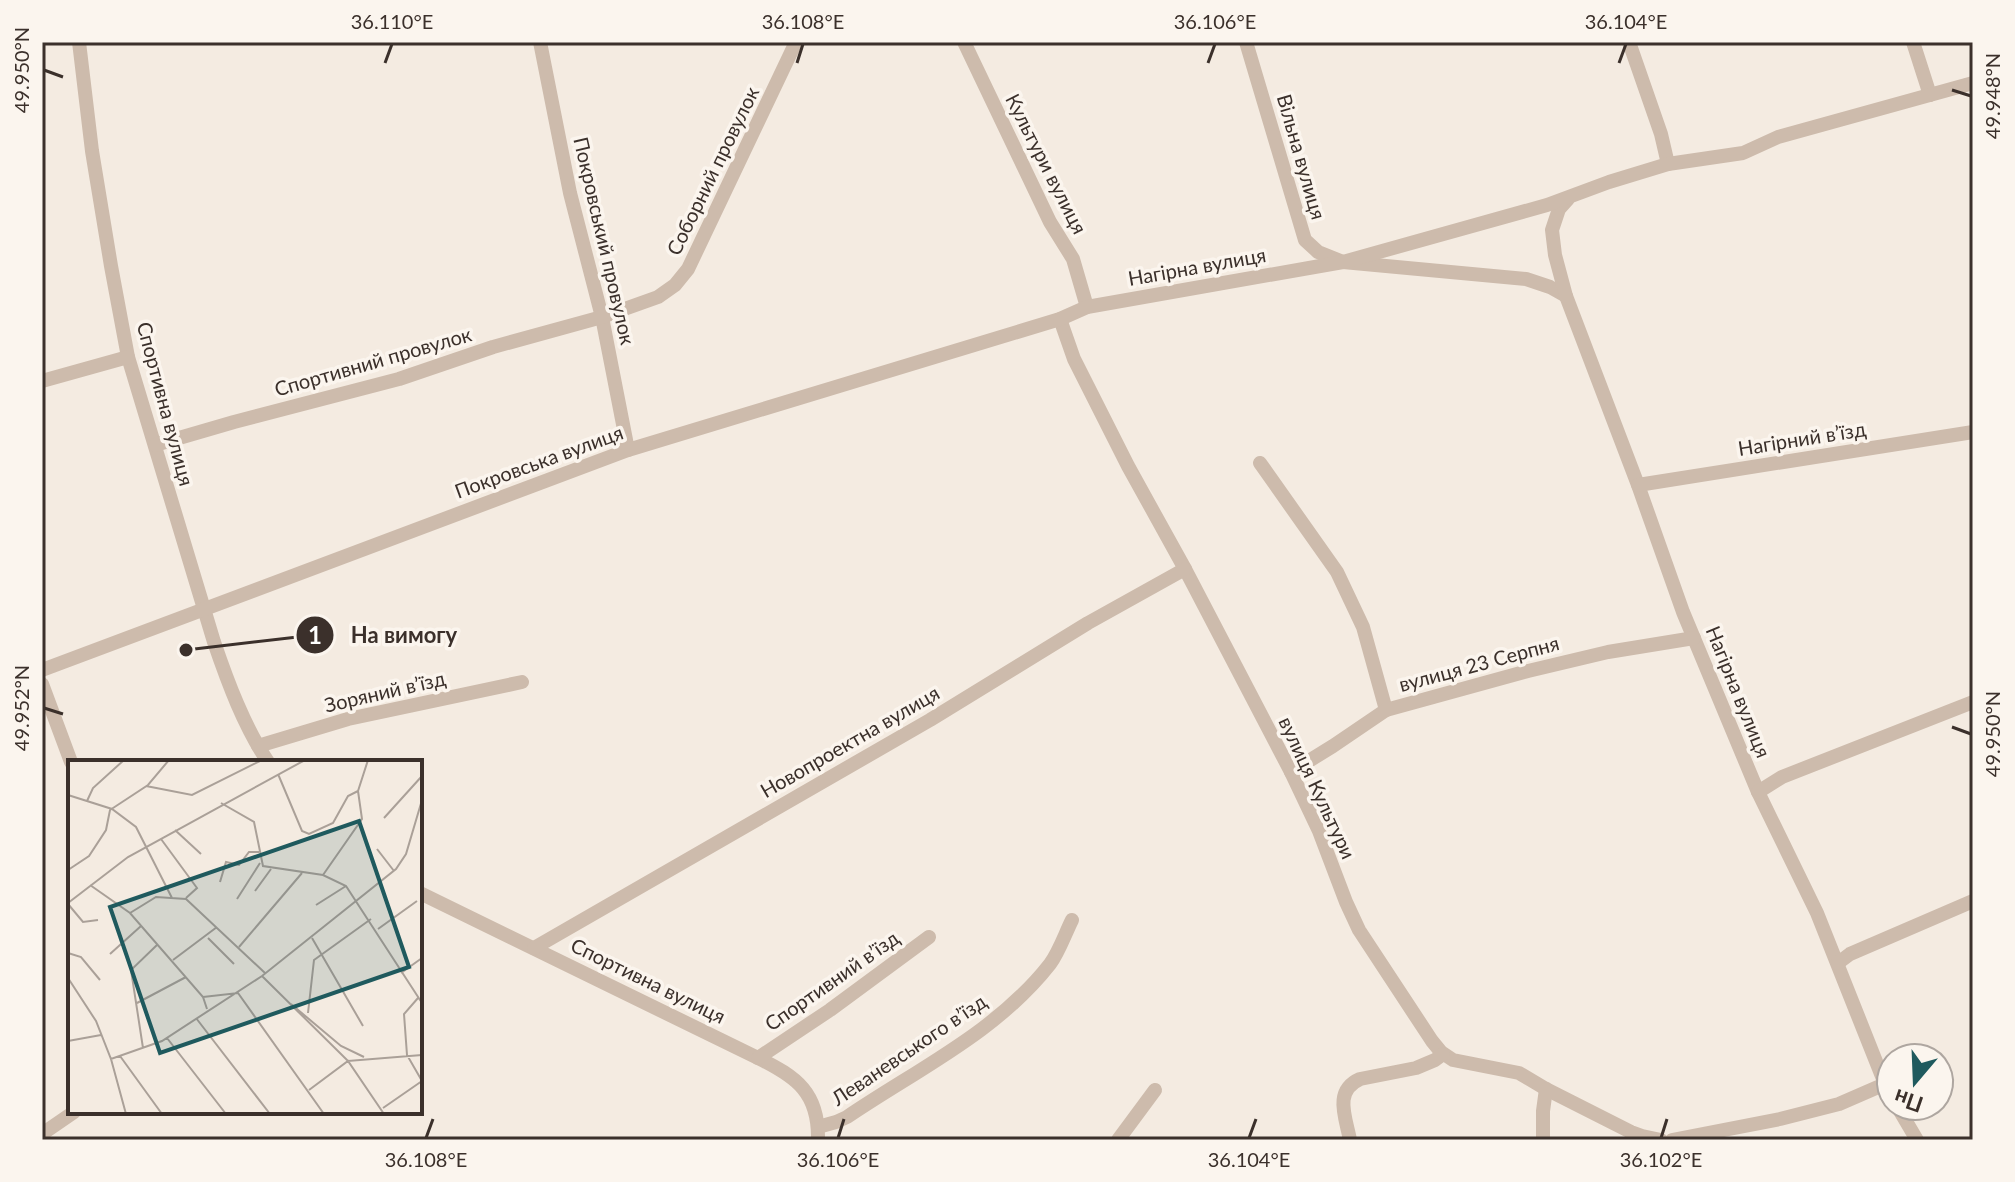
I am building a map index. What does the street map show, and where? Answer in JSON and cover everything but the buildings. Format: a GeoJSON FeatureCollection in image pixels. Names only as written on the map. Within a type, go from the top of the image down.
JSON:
{"type":"FeatureCollection","features":[{"type":"Feature","properties":{"kind":"street","name":"Спортивна вулиця"},"geometry":{"type":"LineString","coordinates":[[79,42],[92,151],[128,357],[226,677],[267,760]]}},
{"type":"Feature","properties":{"kind":"street","name":"Покровський провулок"},"geometry":{"type":"LineString","coordinates":[[540,42],[570,193],[602,317],[628,450]]}},
{"type":"Feature","properties":{"kind":"street","name":"Соборний провулок"},"geometry":{"type":"LineString","coordinates":[[602,317],[658,297],[684,275],[796,42]]}},
{"type":"Feature","properties":{"kind":"street","name":"Культури вулиця"},"geometry":{"type":"LineString","coordinates":[[964,42],[1050,222],[1073,259],[1087,307]]}},
{"type":"Feature","properties":{"kind":"street","name":"Вільна вулиця"},"geometry":{"type":"LineString","coordinates":[[1246,42],[1305,240],[1318,252],[1343,262]]}},
{"type":"Feature","properties":{"kind":"street"},"geometry":{"type":"LineString","coordinates":[[1629,42],[1661,134],[1668,164]]}},
{"type":"Feature","properties":{"kind":"street"},"geometry":{"type":"LineString","coordinates":[[1913,42],[1930,95]]}},
{"type":"Feature","properties":{"kind":"street","name":"Нагірна вулиця"},"geometry":{"type":"LineString","coordinates":[[1060,319],[1087,307],[1343,262],[1568,198],[1668,164],[1743,153],[1778,137],[1973,83]]}},
{"type":"Feature","properties":{"kind":"street","name":"Нагірна вулиця"},"geometry":{"type":"LineString","coordinates":[[1568,198],[1555,216],[1552,230],[1566,296],[1694,638],[1758,792],[1817,913],[1875,1057]]}},
{"type":"Feature","properties":{"kind":"street","name":"Нагірна вулиця"},"geometry":{"type":"LineString","coordinates":[[1343,262],[1526,279],[1566,296]]}},
{"type":"Feature","properties":{"kind":"street","name":"Спортивний провулок"},"geometry":{"type":"LineString","coordinates":[[155,445],[399,379],[493,347],[602,317]]}},
{"type":"Feature","properties":{"kind":"street","name":"Покровська вулиця"},"geometry":{"type":"LineString","coordinates":[[42,670],[628,450],[1060,319]]}},
{"type":"Feature","properties":{"kind":"street","name":"вулиця Культури"},"geometry":{"type":"LineString","coordinates":[[1060,319],[1081,373],[1128,466],[1291,772],[1359,930],[1443,1054]]}},
{"type":"Feature","properties":{"kind":"street"},"geometry":{"type":"LineString","coordinates":[[42,381],[128,357]]}},
{"type":"Feature","properties":{"kind":"street","name":"Нагірний в’їзд"},"geometry":{"type":"LineString","coordinates":[[1638,485],[1973,432]]}},
{"type":"Feature","properties":{"kind":"street"},"geometry":{"type":"LineString","coordinates":[[1260,463],[1337,572],[1363,627],[1386,710]]}},
{"type":"Feature","properties":{"kind":"street","name":"Новопроектна вулиця"},"geometry":{"type":"LineString","coordinates":[[534,948],[1185,569]]}},
{"type":"Feature","properties":{"kind":"street","name":"вулиця 23 Серпня"},"geometry":{"type":"LineString","coordinates":[[1291,772],[1386,710],[1555,664],[1694,638]]}},
{"type":"Feature","properties":{"kind":"street","name":"Зоряний в’їзд"},"geometry":{"type":"LineString","coordinates":[[258,746],[348,719],[522,682]]}},
{"type":"Feature","properties":{"kind":"street"},"geometry":{"type":"LineString","coordinates":[[42,684],[70,760]]}},
{"type":"Feature","properties":{"kind":"street"},"geometry":{"type":"LineString","coordinates":[[1758,792],[1782,777],[1973,702]]}},
{"type":"Feature","properties":{"kind":"street","name":"Спортивна вулиця"},"geometry":{"type":"LineString","coordinates":[[422,894],[791,1076],[817,1111],[818,1134]]}},
{"type":"Feature","properties":{"kind":"street"},"geometry":{"type":"LineString","coordinates":[[1838,963],[1850,954],[1973,901]]}},
{"type":"Feature","properties":{"kind":"street","name":"Леваневського в’їзд"},"geometry":{"type":"LineString","coordinates":[[818,1134],[986,1027],[1051,962],[1072,920]]}},
{"type":"Feature","properties":{"kind":"street","name":"Спортивний в’їзд"},"geometry":{"type":"LineString","coordinates":[[758,1058],[929,937]]}},
{"type":"Feature","properties":{"kind":"street"},"geometry":{"type":"LineString","coordinates":[[1350,1140],[1342,1101],[1350,1085],[1360,1079],[1416,1068],[1443,1054],[1460,1062],[1519,1073],[1642,1136],[1661,1140]]}},
{"type":"Feature","properties":{"kind":"street"},"geometry":{"type":"LineString","coordinates":[[1543,1140],[1546,1089]]}},
{"type":"Feature","properties":{"kind":"street"},"geometry":{"type":"LineString","coordinates":[[1118,1140],[1155,1090]]}},
{"type":"Feature","properties":{"kind":"street"},"geometry":{"type":"LineString","coordinates":[[1672,1140],[1780,1119],[1875,1094]]}},
{"type":"Feature","properties":{"kind":"street"},"geometry":{"type":"LineString","coordinates":[[42,1134],[71,1114]]}},
{"type":"Feature","properties":{"kind":"street"},"geometry":{"type":"LineString","coordinates":[[1906,1122],[1917,1140]]}},
{"type":"Feature","properties":{"kind":"place","name":"На вимогу"},"geometry":{"type":"Point","coordinates":[186,650]}}]}
